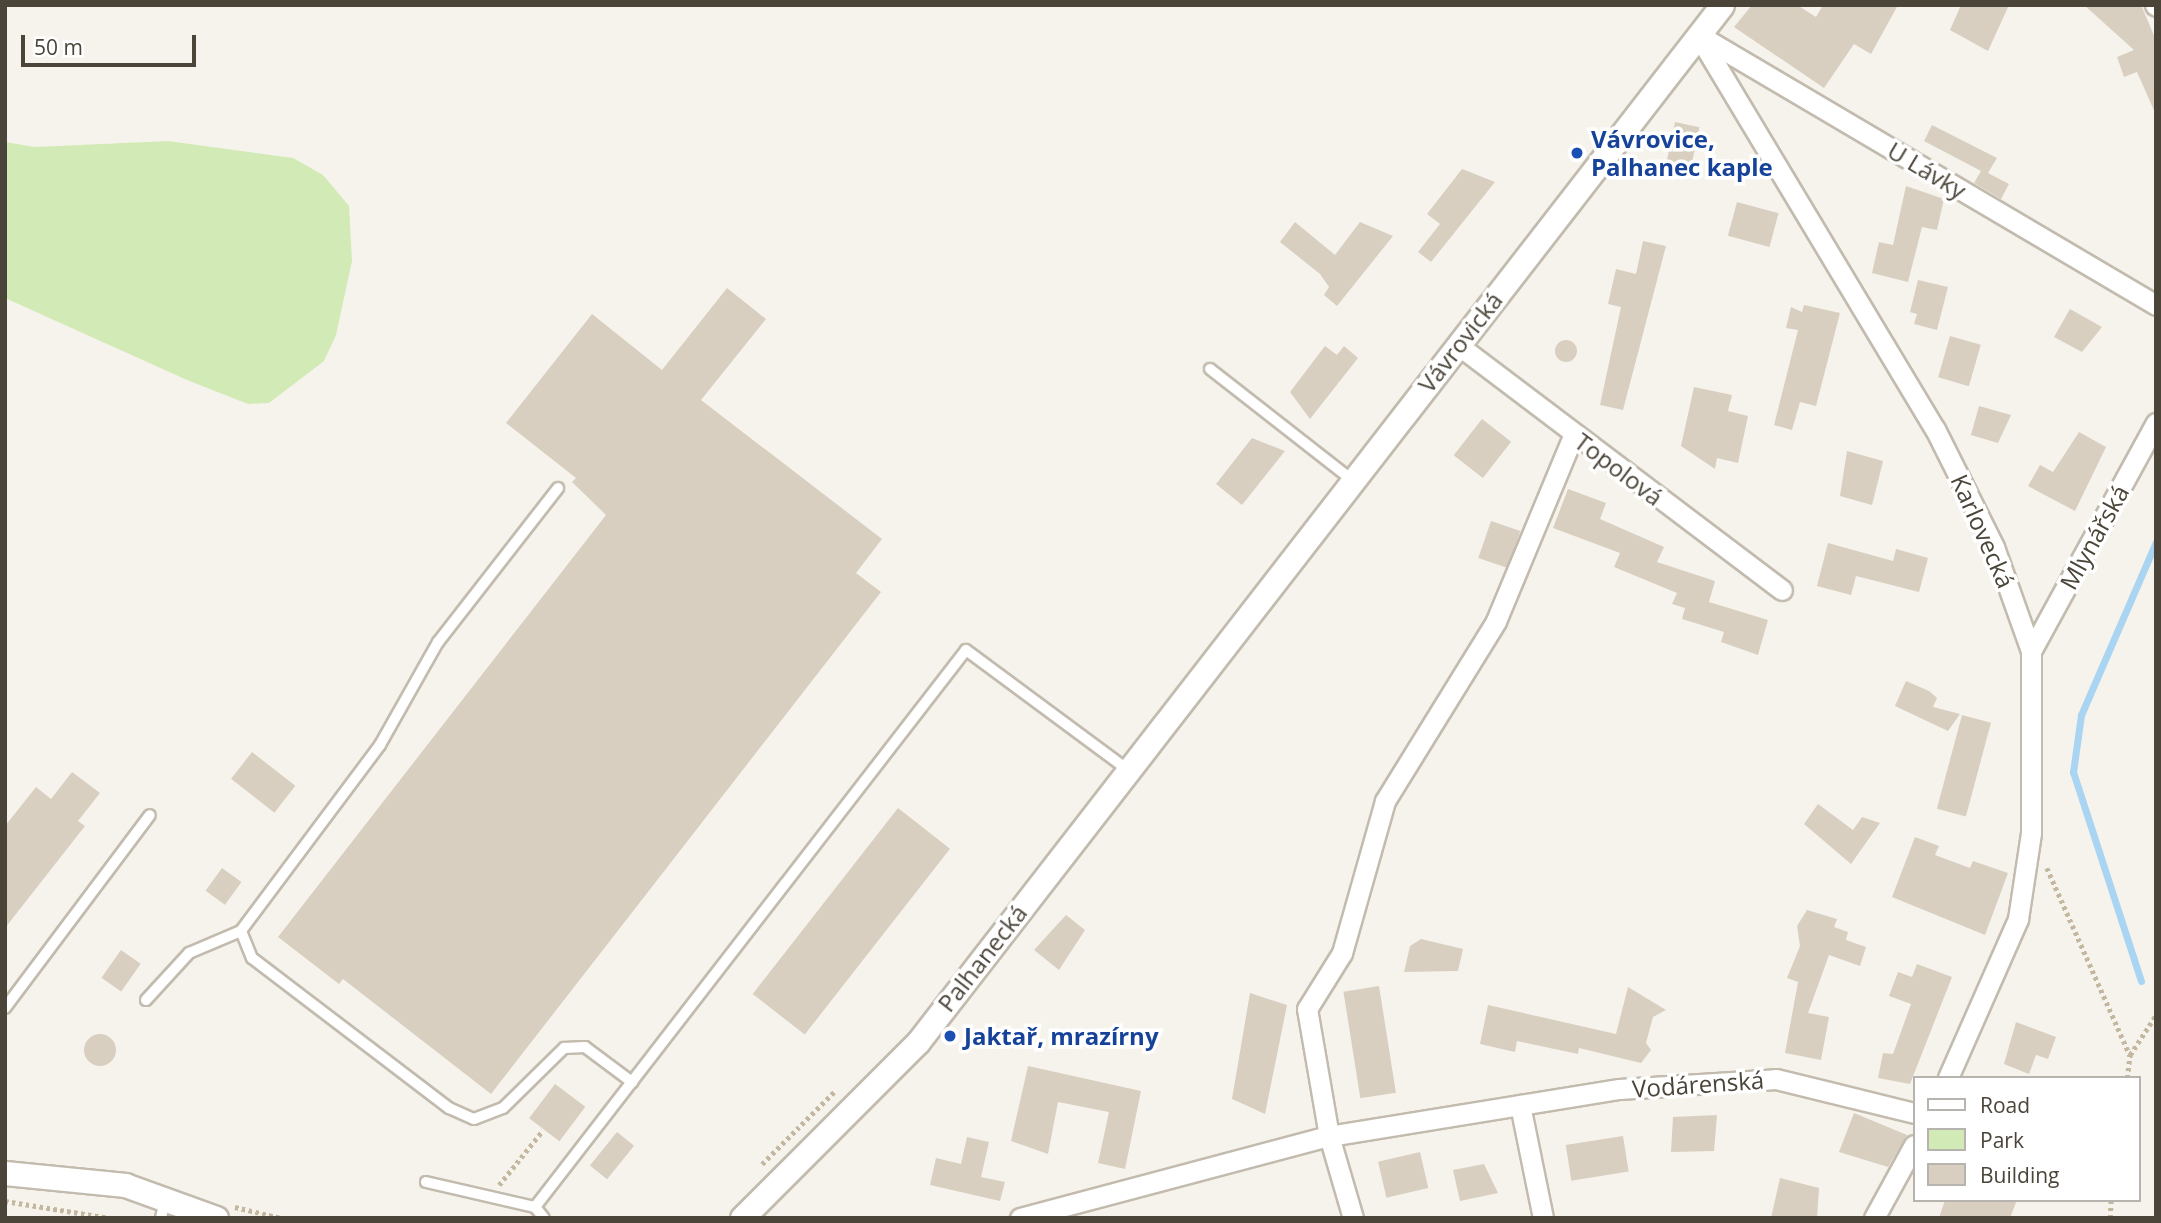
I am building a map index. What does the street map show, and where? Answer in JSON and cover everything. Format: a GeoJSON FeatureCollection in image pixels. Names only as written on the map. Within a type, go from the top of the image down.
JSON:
{"type":"FeatureCollection","features":[{"type":"Feature","properties":{"kind":"street","name":"Vávrovická"},"geometry":{"type":"LineString","coordinates":[[1197,678],[1722,5]]}},
{"type":"Feature","properties":{"kind":"street","name":"U Lávky"},"geometry":{"type":"LineString","coordinates":[[1698,35],[2156,305]]}},
{"type":"Feature","properties":{"kind":"street","name":"Karlovecká"},"geometry":{"type":"LineString","coordinates":[[1698,35],[1935,429],[1994,547],[2031,651],[2031,833],[2018,919],[1949,1076]]}},
{"type":"Feature","properties":{"kind":"street","name":"Topolová"},"geometry":{"type":"LineString","coordinates":[[1458,345],[1573,436],[1783,590]]}},
{"type":"Feature","properties":{"kind":"street","name":"Mlynářská"},"geometry":{"type":"LineString","coordinates":[[2031,651],[2156,423]]}},
{"type":"Feature","properties":{"kind":"street"},"geometry":{"type":"LineString","coordinates":[[1353,1218],[1329,1136],[1307,1009],[1342,953],[1385,801],[1496,621],[1573,436]]}},
{"type":"Feature","properties":{"kind":"street","name":"Palhanecká"},"geometry":{"type":"LineString","coordinates":[[742,1218],[918,1042],[1197,678]]}},
{"type":"Feature","properties":{"kind":"street","name":"Vodárenská"},"geometry":{"type":"LineString","coordinates":[[1020,1218],[1329,1136],[1619,1089],[1776,1079],[1912,1113]]}},
{"type":"Feature","properties":{"kind":"street"},"geometry":{"type":"LineString","coordinates":[[1520,1105],[1543,1218]]}},
{"type":"Feature","properties":{"kind":"street"},"geometry":{"type":"LineString","coordinates":[[1874,1218],[1912,1149]]}},
{"type":"Feature","properties":{"kind":"street"},"geometry":{"type":"LineString","coordinates":[[5,1173],[125,1185],[163,1208],[216,1218]]}},
{"type":"Feature","properties":{"kind":"lane"},"geometry":{"type":"LineString","coordinates":[[1210,369],[1352,480]]}},
{"type":"Feature","properties":{"kind":"lane"},"geometry":{"type":"LineString","coordinates":[[146,1000],[189,953],[241,931],[380,745],[438,642],[558,488]]}},
{"type":"Feature","properties":{"kind":"lane"},"geometry":{"type":"LineString","coordinates":[[535,1208],[966,650],[1127,769]]}},
{"type":"Feature","properties":{"kind":"lane"},"geometry":{"type":"LineString","coordinates":[[5,1008],[150,815]]}},
{"type":"Feature","properties":{"kind":"lane"},"geometry":{"type":"LineString","coordinates":[[241,931],[252,958],[449,1108],[474,1119],[503,1108],[564,1048],[585,1046],[632,1082]]}},
{"type":"Feature","properties":{"kind":"lane"},"geometry":{"type":"LineString","coordinates":[[426,1182],[491,1194],[535,1208],[544,1218]]}},
{"type":"Feature","properties":{"kind":"path"},"geometry":{"type":"LineString","coordinates":[[2031,833],[2130,1055]]}},
{"type":"Feature","properties":{"kind":"path"},"geometry":{"type":"LineString","coordinates":[[2127,1076],[2130,1055],[2156,1015]]}},
{"type":"Feature","properties":{"kind":"path"},"geometry":{"type":"LineString","coordinates":[[756,1176],[766,1155],[842,1085]]}},
{"type":"Feature","properties":{"kind":"path"},"geometry":{"type":"LineString","coordinates":[[491,1194],[543,1130]]}},
{"type":"Feature","properties":{"kind":"path"},"geometry":{"type":"LineString","coordinates":[[5,1201],[110,1218]]}},
{"type":"Feature","properties":{"kind":"green space"},"geometry":{"type":"Polygon","coordinates":[[[168,141],[293,158],[323,175],[349,206],[352,261],[336,335],[324,361],[269,403],[248,404],[187,380],[5,298],[5,142],[35,147],[168,141]]]}},
{"type":"Feature","properties":{"kind":"building"},"geometry":{"type":"Polygon","coordinates":[[[1752,5],[1797,5],[1816,17],[1823,5],[1898,5],[1871,54],[1854,44],[1824,88],[1734,27],[1752,5]]]}},
{"type":"Feature","properties":{"kind":"building"},"geometry":{"type":"Polygon","coordinates":[[[1961,5],[2009,5],[1988,51],[1950,30],[1961,5]]]}},
{"type":"Feature","properties":{"kind":"building"},"geometry":{"type":"Polygon","coordinates":[[[2084,5],[2141,5],[2156,40],[2156,115],[2137,72],[2124,77],[2117,57],[2134,50],[2084,5]]]}},
{"type":"Feature","properties":{"kind":"building"},"geometry":{"type":"Polygon","coordinates":[[[1675,122],[1699,127],[1689,178],[1664,173],[1675,122]]]}},
{"type":"Feature","properties":{"kind":"building"},"geometry":{"type":"Polygon","coordinates":[[[1932,125],[1997,158],[1988,173],[2009,184],[2001,199],[1974,183],[1981,171],[1924,141],[1932,125]]]}},
{"type":"Feature","properties":{"kind":"building"},"geometry":{"type":"Polygon","coordinates":[[[1462,169],[1495,182],[1431,262],[1418,252],[1440,224],[1427,214],[1462,169]]]}},
{"type":"Feature","properties":{"kind":"building"},"geometry":{"type":"Polygon","coordinates":[[[1906,186],[1944,199],[1937,230],[1922,227],[1908,282],[1872,273],[1879,242],[1893,245],[1906,186]]]}},
{"type":"Feature","properties":{"kind":"building"},"geometry":{"type":"Polygon","coordinates":[[[1737,202],[1779,213],[1769,247],[1728,236],[1737,202]]]}},
{"type":"Feature","properties":{"kind":"building"},"geometry":{"type":"Polygon","coordinates":[[[1295,222],[1335,255],[1360,222],[1393,236],[1337,306],[1324,295],[1329,287],[1320,274],[1280,242],[1295,222]]]}},
{"type":"Feature","properties":{"kind":"building"},"geometry":{"type":"Polygon","coordinates":[[[1643,241],[1666,246],[1623,410],[1600,405],[1621,307],[1608,304],[1616,269],[1636,274],[1643,241]]]}},
{"type":"Feature","properties":{"kind":"building"},"geometry":{"type":"Polygon","coordinates":[[[1918,280],[1948,287],[1937,330],[1914,324],[1917,314],[1910,312],[1918,280]]]}},
{"type":"Feature","properties":{"kind":"building"},"geometry":{"type":"Polygon","coordinates":[[[727,288],[766,319],[701,400],[882,539],[856,573],[881,592],[491,1094],[343,979],[339,984],[278,937],[606,515],[572,482],[576,478],[506,423],[592,314],[662,370],[727,288]]]}},
{"type":"Feature","properties":{"kind":"building"},"geometry":{"type":"Polygon","coordinates":[[[1804,305],[1840,313],[1816,406],[1800,402],[1792,430],[1774,425],[1798,330],[1786,328],[1791,307],[1802,312],[1804,305]]]}},
{"type":"Feature","properties":{"kind":"building"},"geometry":{"type":"Polygon","coordinates":[[[2070,309],[2102,327],[2082,352],[2054,337],[2070,309]]]}},
{"type":"Feature","properties":{"kind":"building"},"geometry":{"type":"Polygon","coordinates":[[[1950,336],[1981,345],[1969,386],[1938,377],[1950,336]]]}},
{"type":"Feature","properties":{"kind":"building"},"geometry":{"type":"Polygon","coordinates":[[[1562,340],[1570,340],[1577,347],[1577,355],[1570,362],[1562,362],[1555,355],[1555,347],[1562,340]]]}},
{"type":"Feature","properties":{"kind":"building"},"geometry":{"type":"Polygon","coordinates":[[[1325,346],[1337,355],[1344,346],[1358,358],[1310,419],[1290,392],[1325,346]]]}},
{"type":"Feature","properties":{"kind":"building"},"geometry":{"type":"Polygon","coordinates":[[[1694,387],[1732,395],[1728,411],[1748,416],[1738,463],[1717,458],[1715,469],[1681,446],[1694,387]]]}},
{"type":"Feature","properties":{"kind":"building"},"geometry":{"type":"Polygon","coordinates":[[[1979,406],[2011,415],[1998,443],[1971,435],[1979,406]]]}},
{"type":"Feature","properties":{"kind":"building"},"geometry":{"type":"Polygon","coordinates":[[[1482,419],[1511,442],[1483,478],[1454,455],[1482,419]]]}},
{"type":"Feature","properties":{"kind":"building"},"geometry":{"type":"Polygon","coordinates":[[[2079,432],[2106,447],[2075,511],[2028,486],[2040,465],[2053,472],[2079,432]]]}},
{"type":"Feature","properties":{"kind":"building"},"geometry":{"type":"Polygon","coordinates":[[[1252,438],[1285,451],[1242,505],[1216,484],[1252,438]]]}},
{"type":"Feature","properties":{"kind":"building"},"geometry":{"type":"Polygon","coordinates":[[[1847,451],[1883,461],[1872,505],[1840,496],[1847,451]]]}},
{"type":"Feature","properties":{"kind":"building"},"geometry":{"type":"Polygon","coordinates":[[[1568,489],[1606,503],[1600,519],[1664,547],[1657,562],[1715,581],[1709,602],[1768,620],[1758,655],[1721,642],[1724,632],[1682,619],[1685,608],[1672,604],[1677,593],[1614,567],[1620,553],[1553,528],[1568,489]]]}},
{"type":"Feature","properties":{"kind":"building"},"geometry":{"type":"Polygon","coordinates":[[[1491,521],[1520,531],[1508,568],[1478,558],[1491,521]]]}},
{"type":"Feature","properties":{"kind":"building"},"geometry":{"type":"Polygon","coordinates":[[[1828,543],[1893,561],[1896,549],[1928,558],[1919,592],[1856,576],[1851,595],[1817,586],[1828,543]]]}},
{"type":"Feature","properties":{"kind":"building"},"geometry":{"type":"Polygon","coordinates":[[[1906,681],[1929,691],[1937,698],[1933,707],[1960,714],[1948,731],[1895,706],[1906,681]]]}},
{"type":"Feature","properties":{"kind":"building"},"geometry":{"type":"Polygon","coordinates":[[[1962,715],[1991,723],[1966,816],[1937,809],[1962,715]]]}},
{"type":"Feature","properties":{"kind":"building"},"geometry":{"type":"Polygon","coordinates":[[[252,752],[295,786],[274,813],[231,779],[252,752]]]}},
{"type":"Feature","properties":{"kind":"building"},"geometry":{"type":"Polygon","coordinates":[[[72,772],[100,793],[78,821],[85,826],[5,928],[5,826],[36,787],[51,799],[72,772]]]}},
{"type":"Feature","properties":{"kind":"building"},"geometry":{"type":"Polygon","coordinates":[[[1818,804],[1853,830],[1862,817],[1880,823],[1851,864],[1804,824],[1818,804]]]}},
{"type":"Feature","properties":{"kind":"building"},"geometry":{"type":"Polygon","coordinates":[[[898,808],[950,849],[805,1035],[753,994],[898,808]]]}},
{"type":"Feature","properties":{"kind":"building"},"geometry":{"type":"Polygon","coordinates":[[[1915,837],[1939,846],[1935,855],[1970,868],[1973,861],[2008,873],[1985,935],[1892,897],[1915,837]]]}},
{"type":"Feature","properties":{"kind":"building"},"geometry":{"type":"Polygon","coordinates":[[[222,868],[241,882],[225,905],[206,891],[222,868]]]}},
{"type":"Feature","properties":{"kind":"building"},"geometry":{"type":"Polygon","coordinates":[[[1807,910],[1837,919],[1834,927],[1848,932],[1846,940],[1866,947],[1860,966],[1829,955],[1808,1013],[1829,1017],[1821,1060],[1785,1053],[1798,982],[1787,978],[1800,946],[1797,926],[1807,910]]]}},
{"type":"Feature","properties":{"kind":"building"},"geometry":{"type":"Polygon","coordinates":[[[1066,915],[1085,930],[1059,970],[1034,950],[1066,915]]]}},
{"type":"Feature","properties":{"kind":"building"},"geometry":{"type":"Polygon","coordinates":[[[1421,939],[1463,949],[1458,971],[1404,972],[1410,946],[1421,939]]]}},
{"type":"Feature","properties":{"kind":"building"},"geometry":{"type":"Polygon","coordinates":[[[121,950],[141,964],[121,992],[101,978],[121,950]]]}},
{"type":"Feature","properties":{"kind":"building"},"geometry":{"type":"Polygon","coordinates":[[[1917,964],[1952,977],[1910,1084],[1878,1078],[1883,1053],[1893,1054],[1911,1004],[1889,996],[1898,972],[1912,977],[1917,964]]]}},
{"type":"Feature","properties":{"kind":"building"},"geometry":{"type":"Polygon","coordinates":[[[1379,986],[1396,1093],[1360,1098],[1343,992],[1379,986]]]}},
{"type":"Feature","properties":{"kind":"building"},"geometry":{"type":"Polygon","coordinates":[[[1628,987],[1666,1010],[1653,1017],[1646,1043],[1651,1050],[1641,1063],[1579,1048],[1578,1054],[1517,1041],[1515,1052],[1480,1044],[1488,1005],[1616,1034],[1628,987]]]}},
{"type":"Feature","properties":{"kind":"building"},"geometry":{"type":"Polygon","coordinates":[[[1250,993],[1287,1005],[1265,1114],[1232,1099],[1250,993]]]}},
{"type":"Feature","properties":{"kind":"building"},"geometry":{"type":"Polygon","coordinates":[[[2016,1022],[2056,1037],[2048,1059],[2036,1055],[2029,1074],[2004,1064],[2016,1022]]]}},
{"type":"Feature","properties":{"kind":"building"},"geometry":{"type":"Polygon","coordinates":[[[100,1034],[111,1039],[116,1050],[111,1061],[100,1066],[89,1061],[84,1050],[89,1039],[100,1034]]]}},
{"type":"Feature","properties":{"kind":"building"},"geometry":{"type":"Polygon","coordinates":[[[1028,1066],[1141,1091],[1125,1169],[1098,1163],[1109,1112],[1058,1102],[1048,1154],[1011,1141],[1028,1066]]]}},
{"type":"Feature","properties":{"kind":"building"},"geometry":{"type":"Polygon","coordinates":[[[555,1084],[585,1107],[559,1141],[529,1118],[555,1084]]]}},
{"type":"Feature","properties":{"kind":"building"},"geometry":{"type":"Polygon","coordinates":[[[1854,1113],[1907,1135],[1888,1167],[1839,1152],[1854,1113]]]}},
{"type":"Feature","properties":{"kind":"building"},"geometry":{"type":"Polygon","coordinates":[[[1717,1115],[1714,1151],[1671,1152],[1673,1117],[1717,1115]]]}},
{"type":"Feature","properties":{"kind":"building"},"geometry":{"type":"Polygon","coordinates":[[[617,1132],[634,1146],[607,1179],[590,1165],[617,1132]]]}},
{"type":"Feature","properties":{"kind":"building"},"geometry":{"type":"Polygon","coordinates":[[[1623,1136],[1629,1172],[1571,1181],[1566,1145],[1623,1136]]]}},
{"type":"Feature","properties":{"kind":"building"},"geometry":{"type":"Polygon","coordinates":[[[967,1137],[989,1142],[981,1177],[1005,1182],[1000,1201],[930,1185],[936,1158],[961,1164],[967,1137]]]}},
{"type":"Feature","properties":{"kind":"building"},"geometry":{"type":"Polygon","coordinates":[[[1420,1152],[1428,1188],[1386,1198],[1378,1162],[1420,1152]]]}},
{"type":"Feature","properties":{"kind":"building"},"geometry":{"type":"Polygon","coordinates":[[[1484,1164],[1498,1193],[1460,1201],[1453,1170],[1484,1164]]]}},
{"type":"Feature","properties":{"kind":"building"},"geometry":{"type":"Polygon","coordinates":[[[1780,1178],[1819,1188],[1817,1218],[1771,1218],[1780,1178]]]}},
{"type":"Feature","properties":{"kind":"building"},"geometry":{"type":"Polygon","coordinates":[[[1944,1202],[2016,1202],[2010,1218],[1939,1218],[1944,1202]]]}},
{"type":"Feature","properties":{"kind":"waterway"},"geometry":{"type":"LineString","coordinates":[[2141,981],[2073,772],[2081,715],[2156,542]]}},
{"type":"Feature","properties":{"kind":"place","name":"Vávrovice, Palhanec kaple"},"geometry":{"type":"Point","coordinates":[1577,153]}},
{"type":"Feature","properties":{"kind":"place","name":"Jaktař, mrazírny"},"geometry":{"type":"Point","coordinates":[950,1036]}}]}
